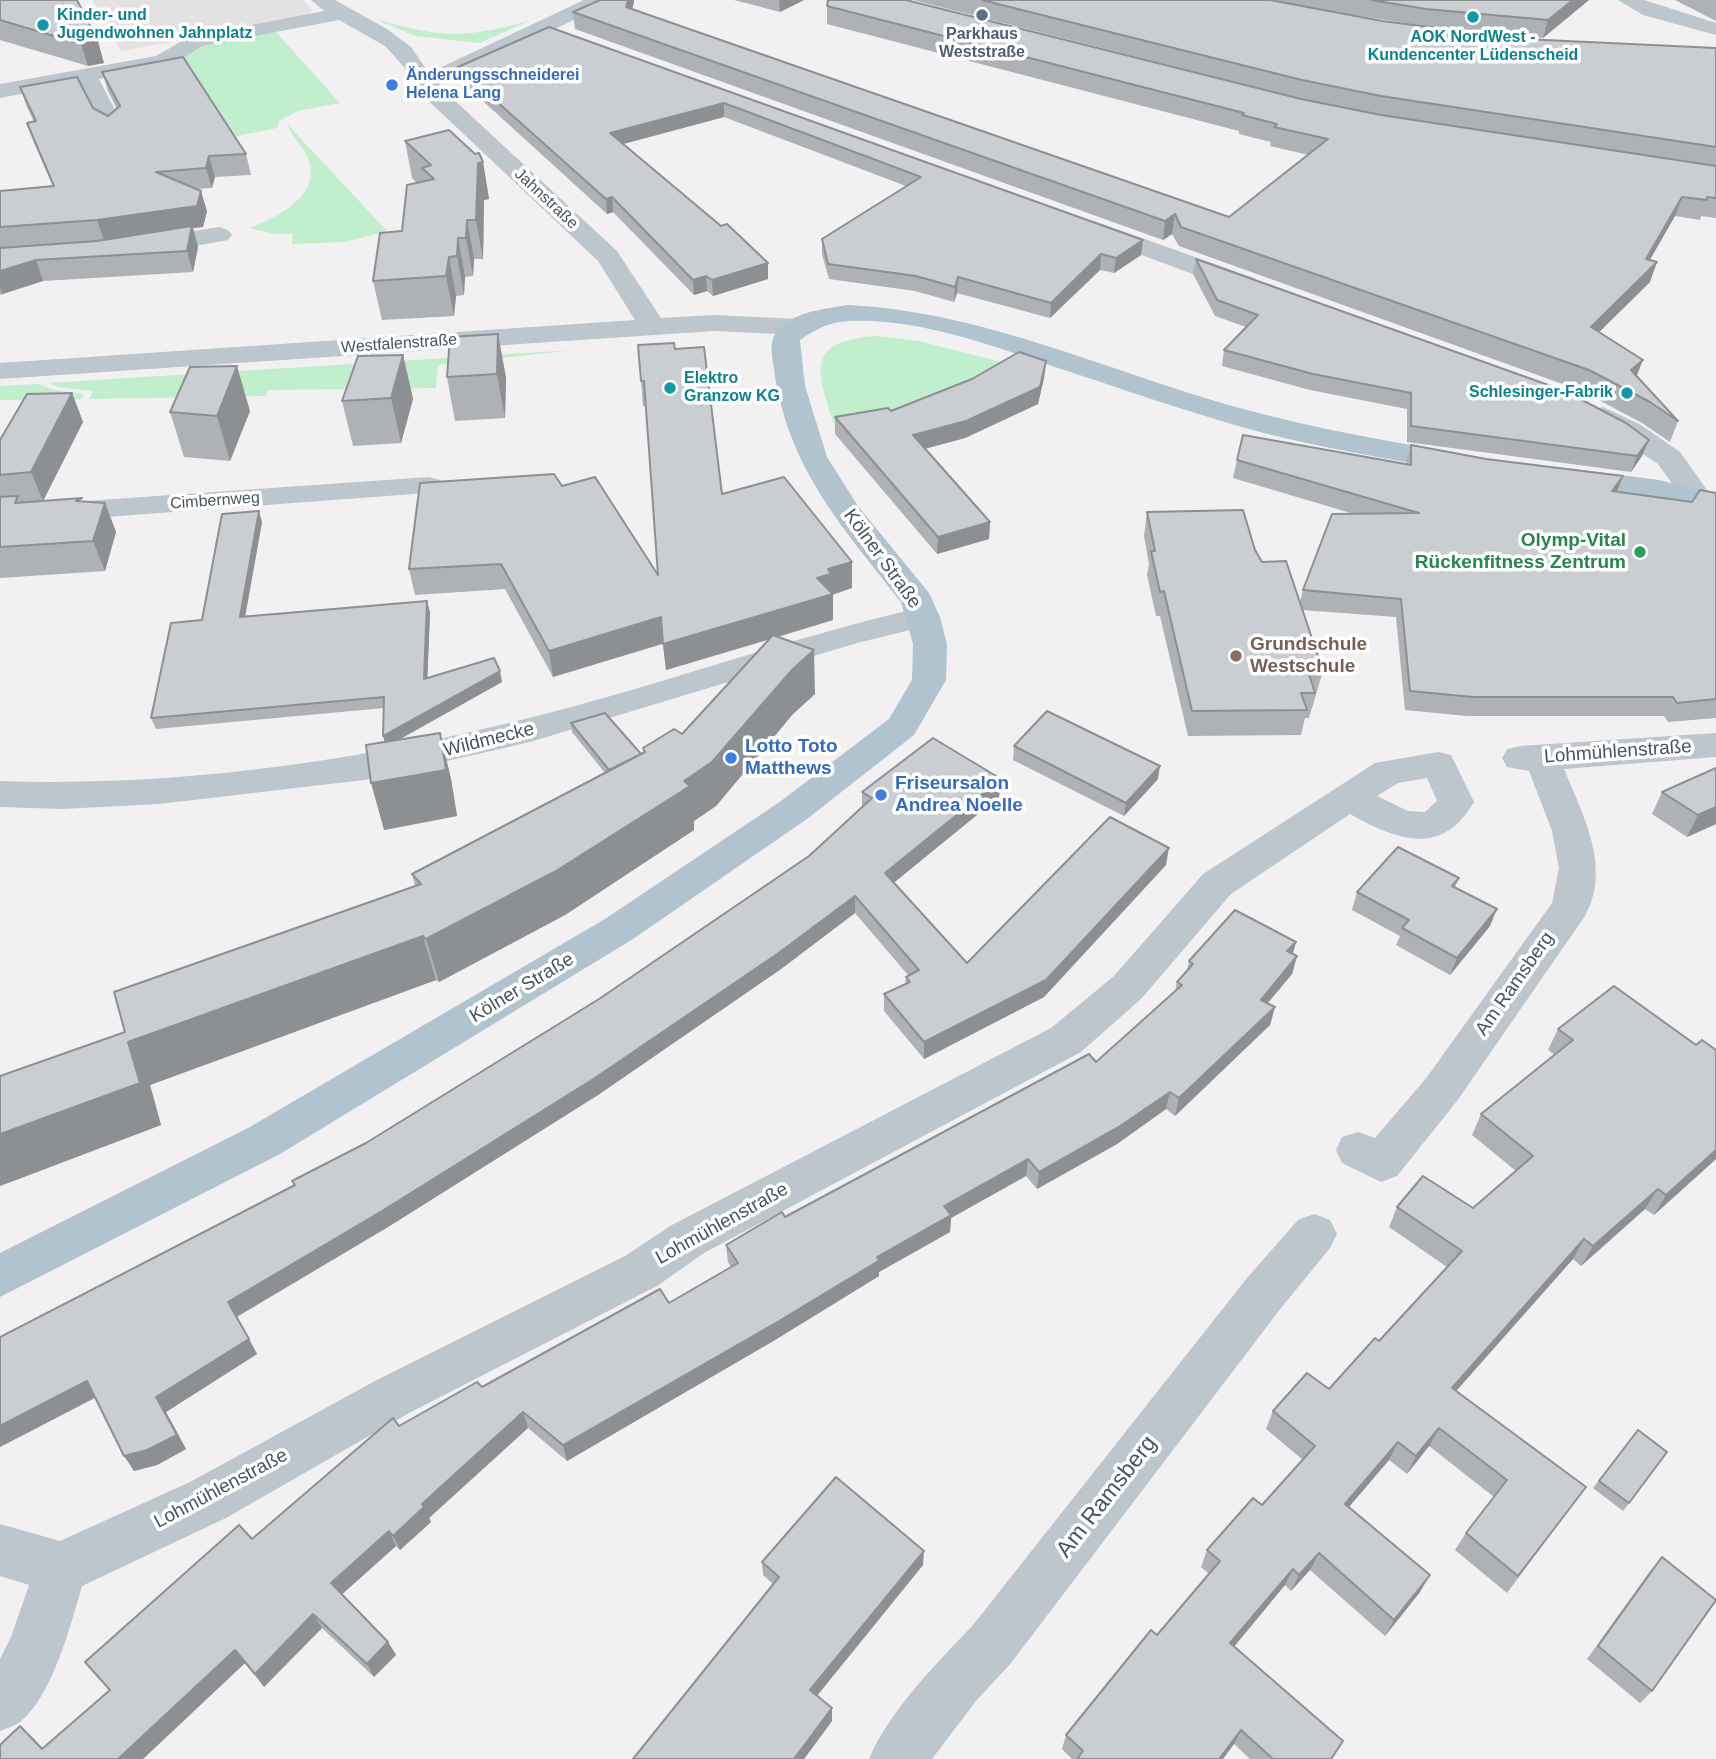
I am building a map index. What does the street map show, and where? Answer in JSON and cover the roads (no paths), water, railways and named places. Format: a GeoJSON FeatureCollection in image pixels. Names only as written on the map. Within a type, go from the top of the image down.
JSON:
{"type":"FeatureCollection","features":[{"type":"Feature","properties":{"kind":"main road"},"geometry":{"type":"LineString","coordinates":[[799,327],[821,318],[859,314],[936,322],[994,336],[1172,397],[1301,434],[1485,466]]}},
{"type":"Feature","properties":{"kind":"main road","name":"Kölner Straße"},"geometry":{"type":"LineString","coordinates":[[0,1276],[264,1141],[619,929],[793,810],[902,727],[929,680],[931,663],[923,617],[917,600],[846,511],[812,457],[801,427],[786,355],[787,337],[799,327]]}},
{"type":"Feature","properties":{"kind":"main road"},"geometry":{"type":"LineString","coordinates":[[1543,473],[1707,500]]}},
{"type":"Feature","properties":{"kind":"street","name":"Jahnstraße"},"geometry":{"type":"LineString","coordinates":[[321,0],[341,14],[392,39],[421,43]]}},
{"type":"Feature","properties":{"kind":"street"},"geometry":{"type":"LineString","coordinates":[[424,84],[494,48],[600,0]]}},
{"type":"Feature","properties":{"kind":"street"},"geometry":{"type":"LineString","coordinates":[[1634,1],[1650,11],[1716,29]]}},
{"type":"Feature","properties":{"kind":"street"},"geometry":{"type":"LineString","coordinates":[[0,91],[162,61],[196,41],[341,14]]}},
{"type":"Feature","properties":{"kind":"street"},"geometry":{"type":"LineString","coordinates":[[540,27],[577,40]]}},
{"type":"Feature","properties":{"kind":"street","name":"Jahnstraße"},"geometry":{"type":"LineString","coordinates":[[392,39],[415,63],[424,84],[608,256],[653,327]]}},
{"type":"Feature","properties":{"kind":"street"},"geometry":{"type":"LineString","coordinates":[[458,46],[494,48]]}},
{"type":"Feature","properties":{"kind":"street"},"geometry":{"type":"LineString","coordinates":[[86,76],[113,127]]}},
{"type":"Feature","properties":{"kind":"street"},"geometry":{"type":"LineString","coordinates":[[1065,218],[1274,294]]}},
{"type":"Feature","properties":{"kind":"street"},"geometry":{"type":"LineString","coordinates":[[117,250],[219,235]]}},
{"type":"Feature","properties":{"kind":"street","name":"Westfalenstraße"},"geometry":{"type":"LineString","coordinates":[[0,370],[738,322],[799,327]]}},
{"type":"Feature","properties":{"kind":"street"},"geometry":{"type":"LineString","coordinates":[[1583,405],[1631,431],[1669,458],[1707,500]]}},
{"type":"Feature","properties":{"kind":"street","name":"Cimbernweg"},"geometry":{"type":"LineString","coordinates":[[0,516],[429,486]]}},
{"type":"Feature","properties":{"kind":"street","name":"Wildmecke"},"geometry":{"type":"LineString","coordinates":[[0,794],[62,796],[184,789],[322,774],[401,761],[530,730],[850,634],[923,617]]}},
{"type":"Feature","properties":{"kind":"street","name":"Lohmühlenstraße"},"geometry":{"type":"LineString","coordinates":[[1531,759],[1716,745]]}},
{"type":"Feature","properties":{"kind":"street","name":"Am Ramsberg"},"geometry":{"type":"LineString","coordinates":[[1358,1150],[1381,1163],[1442,1089],[1571,906],[1578,868],[1572,831],[1531,759]]}},
{"type":"Feature","properties":{"kind":"street","name":"Lohmühlenstraße"},"geometry":{"type":"LineString","coordinates":[[61,1568],[208,1500],[391,1397],[641,1271],[688,1239],[1066,1040],[1128,988],[1217,884],[1348,796]]}},
{"type":"Feature","properties":{"kind":"street","name":"Am Ramsberg"},"geometry":{"type":"LineString","coordinates":[[897,1759],[957,1682],[992,1644],[1264,1293],[1314,1234]]}},
{"type":"Feature","properties":{"kind":"street"},"geometry":{"type":"LineString","coordinates":[[0,1550],[61,1568],[36,1643],[8,1696],[0,1703]]}},
{"type":"Feature","properties":{"kind":"place","name":"Parkhaus Weststraße"},"geometry":{"type":"Point","coordinates":[982,15]}},
{"type":"Feature","properties":{"kind":"place","name":"AOK NordWest - Kundencenter Lüdenscheid"},"geometry":{"type":"Point","coordinates":[1473,17]}},
{"type":"Feature","properties":{"kind":"place","name":"Kinder- und Jugendwohnen Jahnplatz"},"geometry":{"type":"Point","coordinates":[43,25]}},
{"type":"Feature","properties":{"kind":"place","name":"Änderungsschneiderei Helena Lang"},"geometry":{"type":"Point","coordinates":[392,85]}},
{"type":"Feature","properties":{"kind":"place","name":"Elektro Granzow KG"},"geometry":{"type":"Point","coordinates":[670,388]}},
{"type":"Feature","properties":{"kind":"place","name":"Schlesinger-Fabrik"},"geometry":{"type":"Point","coordinates":[1627,393]}},
{"type":"Feature","properties":{"kind":"place","name":"Olymp-Vital Rückenfitness Zentrum"},"geometry":{"type":"Point","coordinates":[1640,552]}},
{"type":"Feature","properties":{"kind":"place","name":"Grundschule Westschule"},"geometry":{"type":"Point","coordinates":[1236,656]}},
{"type":"Feature","properties":{"kind":"place","name":"Lotto Toto Matthews"},"geometry":{"type":"Point","coordinates":[731,758]}},
{"type":"Feature","properties":{"kind":"place","name":"Friseursalon Andrea Noelle"},"geometry":{"type":"Point","coordinates":[881,795]}}]}
